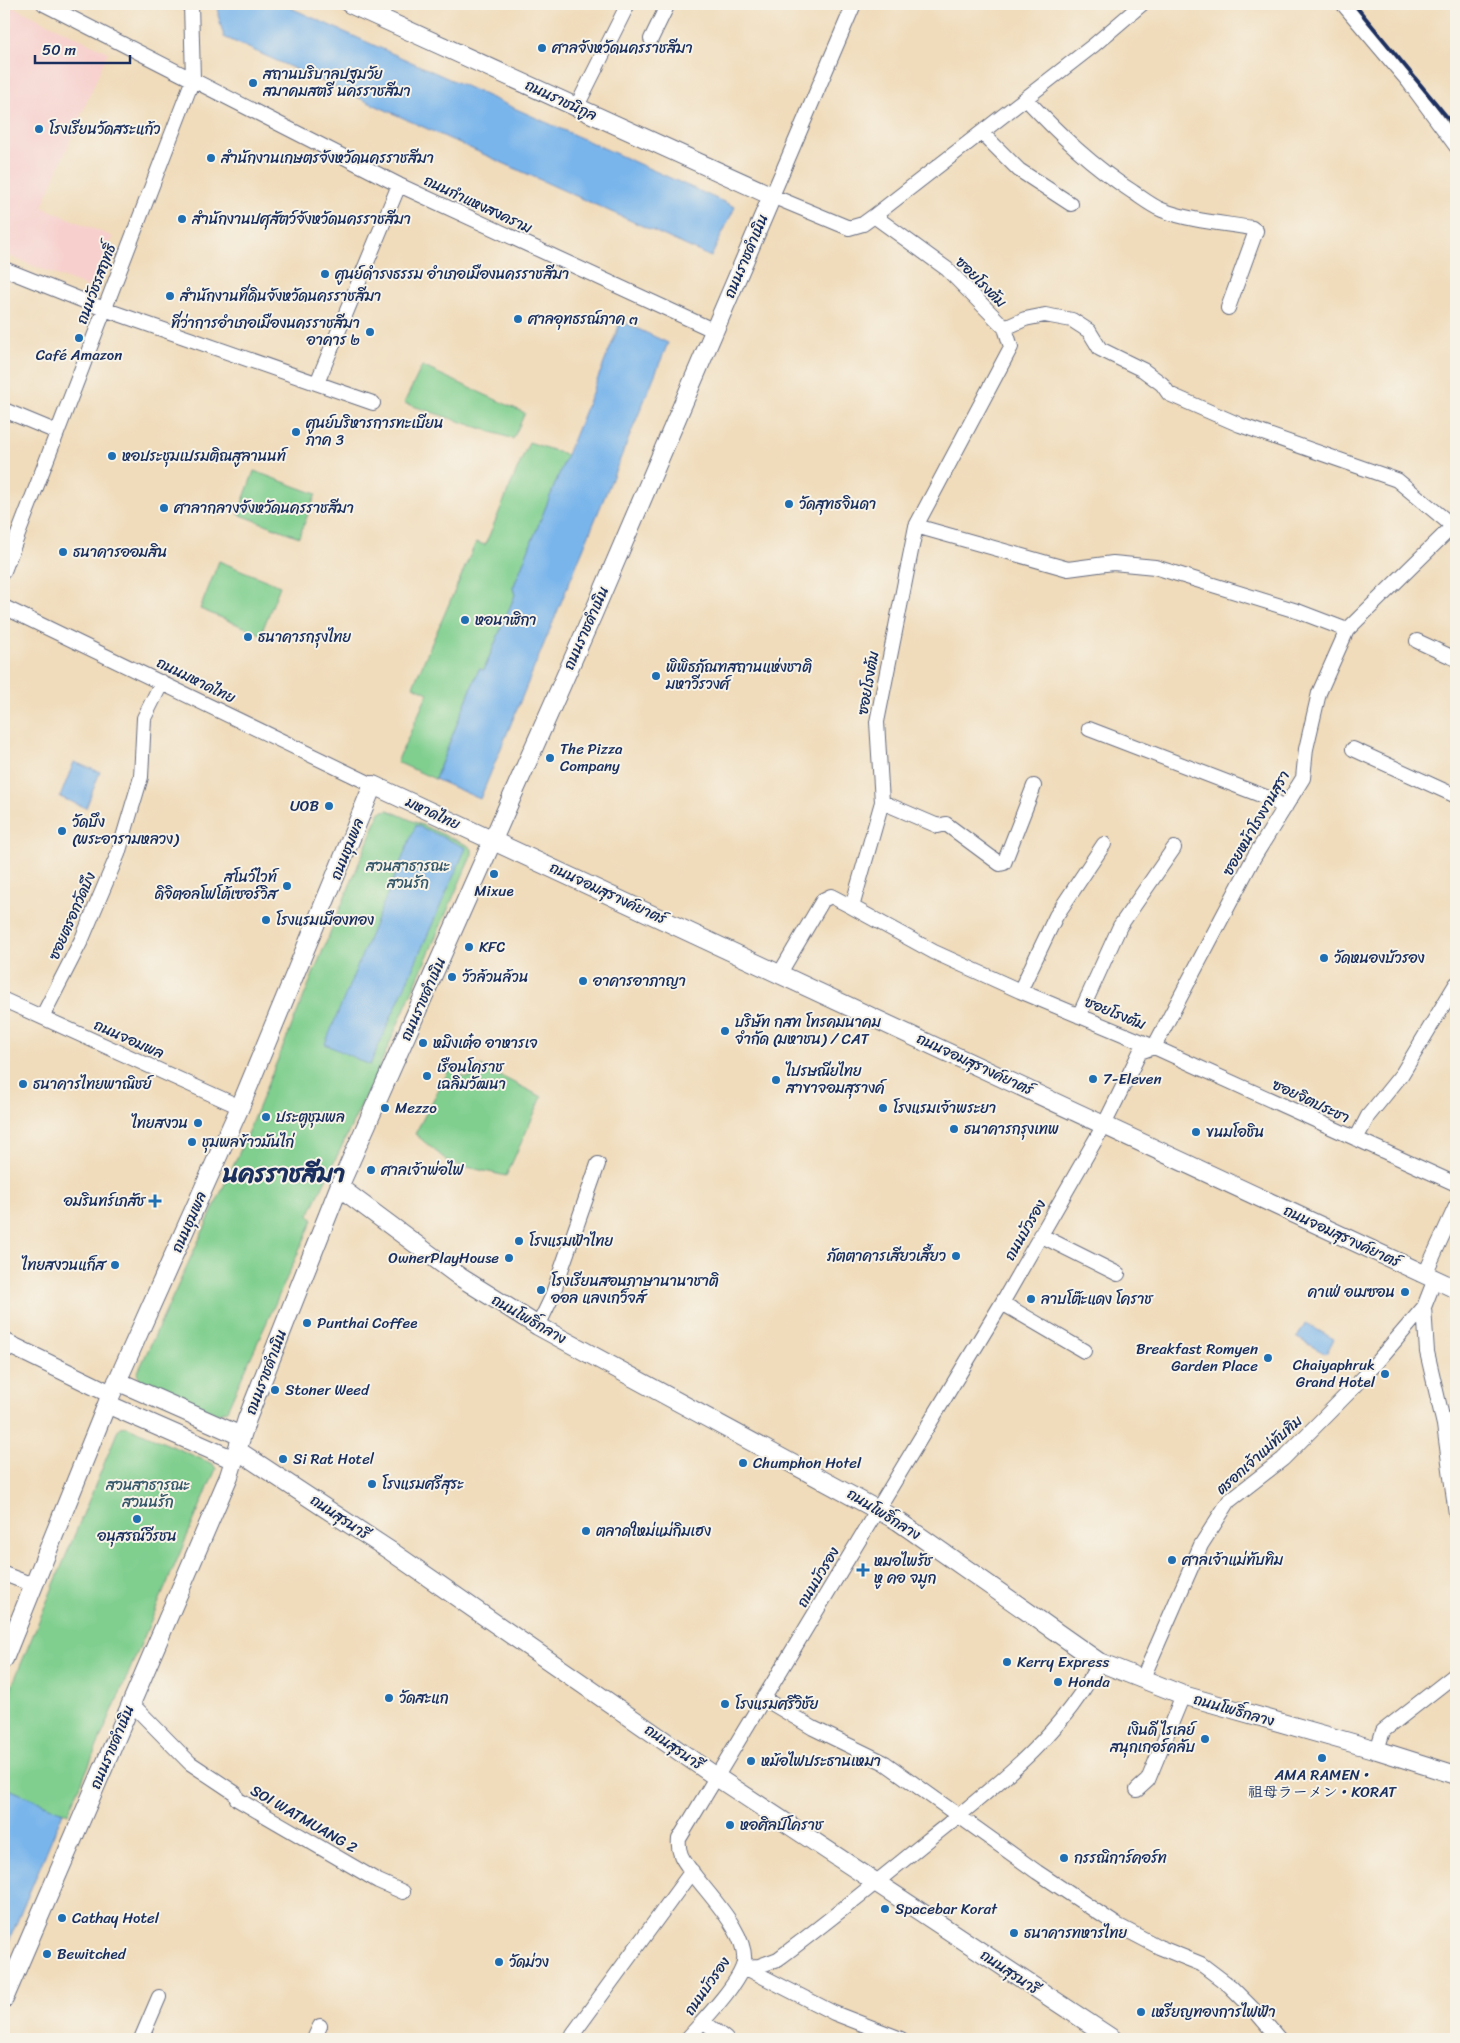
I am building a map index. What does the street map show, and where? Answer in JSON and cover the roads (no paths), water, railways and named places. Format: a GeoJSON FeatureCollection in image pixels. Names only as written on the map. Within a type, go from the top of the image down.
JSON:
{"type":"FeatureCollection","features":[{"type":"Feature","properties":{"kind":"main road","name":"ถนนราชนิกูล"},"geometry":{"type":"LineString","coordinates":[[350,4],[772,196]]}},
{"type":"Feature","properties":{"kind":"main road","name":"ถนนราชดำเนิน"},"geometry":{"type":"LineString","coordinates":[[4,1999],[238,1449],[339,1187],[493,840],[772,196]]}},
{"type":"Feature","properties":{"kind":"main road","name":"มหาดไทย"},"geometry":{"type":"LineString","coordinates":[[373,784],[493,840]]}},
{"type":"Feature","properties":{"kind":"main road","name":"ถนนชุมพล"},"geometry":{"type":"LineString","coordinates":[[4,1659],[112,1393],[240,1107],[373,784]]}},
{"type":"Feature","properties":{"kind":"main road","name":"ถนนจอมสุรางค์ยาตร์"},"geometry":{"type":"LineString","coordinates":[[493,840],[1456,1289]]}},
{"type":"Feature","properties":{"kind":"main road","name":"ถนนโพธิ์กลาง"},"geometry":{"type":"LineString","coordinates":[[339,1187],[460,1277],[538,1326],[879,1508],[1100,1662],[1183,1695],[1377,1750],[1456,1775]]}},
{"type":"Feature","properties":{"kind":"main road"},"geometry":{"type":"LineString","coordinates":[[4,1342],[238,1449]]}},
{"type":"Feature","properties":{"kind":"main road"},"geometry":{"type":"LineString","coordinates":[[112,1393],[238,1449]]}},
{"type":"Feature","properties":{"kind":"main road","name":"ถนนสุรนารี"},"geometry":{"type":"LineString","coordinates":[[238,1449],[392,1552],[715,1776],[1113,2039]]}},
{"type":"Feature","properties":{"kind":"street","name":"ถนนกำแหงสงคราม"},"geometry":{"type":"LineString","coordinates":[[44,4],[399,185],[715,331]]}},
{"type":"Feature","properties":{"kind":"street","name":"ถนนวัชรสฤทธิ์"},"geometry":{"type":"LineString","coordinates":[[4,571],[192,79],[191,4]]}},
{"type":"Feature","properties":{"kind":"street"},"geometry":{"type":"LineString","coordinates":[[576,108],[628,4]]}},
{"type":"Feature","properties":{"kind":"street"},"geometry":{"type":"LineString","coordinates":[[651,39],[668,4]]}},
{"type":"Feature","properties":{"kind":"street","name":"ถนนราชดำเนิน"},"geometry":{"type":"LineString","coordinates":[[772,196],[854,4]]}},
{"type":"Feature","properties":{"kind":"street"},"geometry":{"type":"LineString","coordinates":[[772,196],[849,228],[863,224],[1026,99],[1142,4]]}},
{"type":"Feature","properties":{"kind":"street"},"geometry":{"type":"LineString","coordinates":[[1343,4],[1409,82],[1456,146]]}},
{"type":"Feature","properties":{"kind":"street"},"geometry":{"type":"LineString","coordinates":[[1026,99],[1058,134],[1085,158],[1120,184],[1160,209],[1184,217],[1252,228],[1256,231],[1228,308]]}},
{"type":"Feature","properties":{"kind":"street"},"geometry":{"type":"LineString","coordinates":[[982,133],[1019,170],[1071,204]]}},
{"type":"Feature","properties":{"kind":"street"},"geometry":{"type":"LineString","coordinates":[[317,383],[399,185]]}},
{"type":"Feature","properties":{"kind":"street","name":"ซอยโรงต้ม"},"geometry":{"type":"LineString","coordinates":[[874,216],[947,269],[1005,328],[1011,347],[916,526],[877,722],[882,802],[852,907],[934,952],[1020,991],[1154,1047]]}},
{"type":"Feature","properties":{"kind":"street"},"geometry":{"type":"LineString","coordinates":[[4,269],[104,310],[373,403]]}},
{"type":"Feature","properties":{"kind":"street"},"geometry":{"type":"LineString","coordinates":[[1005,328],[1024,319],[1045,315],[1072,320],[1089,331],[1100,349],[1143,370],[1162,384],[1169,394],[1240,425],[1397,480],[1455,525]]}},
{"type":"Feature","properties":{"kind":"street"},"geometry":{"type":"LineString","coordinates":[[4,410],[57,432]]}},
{"type":"Feature","properties":{"kind":"street","name":"ซอยหน้าโรงงานสุรา"},"geometry":{"type":"LineString","coordinates":[[1104,1125],[1140,1052],[1154,1047],[1254,857],[1303,778],[1306,749],[1319,693],[1347,630],[1455,525]]}},
{"type":"Feature","properties":{"kind":"street"},"geometry":{"type":"LineString","coordinates":[[916,526],[1068,569],[1113,563],[1155,567],[1300,612],[1347,630]]}},
{"type":"Feature","properties":{"kind":"street","name":"ถนนมหาดไทย"},"geometry":{"type":"LineString","coordinates":[[4,607],[373,784]]}},
{"type":"Feature","properties":{"kind":"street"},"geometry":{"type":"LineString","coordinates":[[1416,641],[1456,659]]}},
{"type":"Feature","properties":{"kind":"street","name":"ซอยตรอกวัดบึง"},"geometry":{"type":"LineString","coordinates":[[42,1018],[82,939],[118,854],[141,777],[144,718],[162,682]]}},
{"type":"Feature","properties":{"kind":"street"},"geometry":{"type":"LineString","coordinates":[[1089,729],[1271,799],[1286,808]]}},
{"type":"Feature","properties":{"kind":"street"},"geometry":{"type":"LineString","coordinates":[[1353,749],[1456,796]]}},
{"type":"Feature","properties":{"kind":"street"},"geometry":{"type":"LineString","coordinates":[[882,802],[938,826],[946,824],[1000,864],[1004,863],[1034,786]]}},
{"type":"Feature","properties":{"kind":"street"},"geometry":{"type":"LineString","coordinates":[[1020,991],[1056,916],[1104,844]]}},
{"type":"Feature","properties":{"kind":"street"},"geometry":{"type":"LineString","coordinates":[[1079,1016],[1120,926],[1174,848]]}},
{"type":"Feature","properties":{"kind":"street"},"geometry":{"type":"LineString","coordinates":[[780,973],[823,900],[831,896],[852,907]]}},
{"type":"Feature","properties":{"kind":"street"},"geometry":{"type":"LineString","coordinates":[[1356,1139],[1368,1116],[1402,1074],[1456,984]]}},
{"type":"Feature","properties":{"kind":"street","name":"ถนนจอมพล"},"geometry":{"type":"LineString","coordinates":[[4,1000],[240,1107]]}},
{"type":"Feature","properties":{"kind":"street","name":"ซอยจิตประชา"},"geometry":{"type":"LineString","coordinates":[[1154,1047],[1456,1184]]}},
{"type":"Feature","properties":{"kind":"street","name":"ถนนบัวรอง"},"geometry":{"type":"LineString","coordinates":[[687,2039],[703,2021],[743,1967],[743,1950],[731,1923],[680,1857],[679,1839],[715,1776],[1002,1303],[1104,1125]]}},
{"type":"Feature","properties":{"kind":"street"},"geometry":{"type":"LineString","coordinates":[[538,1326],[551,1299],[598,1164]]}},
{"type":"Feature","properties":{"kind":"street"},"geometry":{"type":"LineString","coordinates":[[1456,1206],[1430,1277],[1424,1307],[1427,1352],[1444,1425],[1456,1514]]}},
{"type":"Feature","properties":{"kind":"street"},"geometry":{"type":"LineString","coordinates":[[1040,1235],[1118,1274]]}},
{"type":"Feature","properties":{"kind":"street"},"geometry":{"type":"LineString","coordinates":[[1002,1303],[1084,1351]]}},
{"type":"Feature","properties":{"kind":"street","name":"ตรอกเจ้าแม่ทับทิม"},"geometry":{"type":"LineString","coordinates":[[1142,1680],[1200,1545],[1229,1501],[1284,1459],[1364,1377],[1424,1307]]}},
{"type":"Feature","properties":{"kind":"street"},"geometry":{"type":"LineString","coordinates":[[4,1574],[33,1585]]}},
{"type":"Feature","properties":{"kind":"street"},"geometry":{"type":"LineString","coordinates":[[743,1967],[759,1966],[778,1959],[959,1815],[1014,1767],[1065,1717],[1080,1698],[1100,1662]]}},
{"type":"Feature","properties":{"kind":"street"},"geometry":{"type":"LineString","coordinates":[[1377,1750],[1383,1731],[1456,1674]]}},
{"type":"Feature","properties":{"kind":"street"},"geometry":{"type":"LineString","coordinates":[[1137,1790],[1148,1780],[1183,1695]]}},
{"type":"Feature","properties":{"kind":"street"},"geometry":{"type":"LineString","coordinates":[[763,1698],[813,1728],[885,1764],[1037,1872],[1117,1925],[1158,1947],[1201,1964],[1230,1986],[1279,2039]]}},
{"type":"Feature","properties":{"kind":"street","name":"SOI WATMUANG 2"},"geometry":{"type":"LineString","coordinates":[[131,1703],[190,1764],[235,1793],[237,1799],[378,1881],[403,1892]]}},
{"type":"Feature","properties":{"kind":"street"},"geometry":{"type":"LineString","coordinates":[[572,2039],[573,2034],[692,1871]]}},
{"type":"Feature","properties":{"kind":"street"},"geometry":{"type":"LineString","coordinates":[[743,1967],[834,2013],[900,2039]]}},
{"type":"Feature","properties":{"kind":"street"},"geometry":{"type":"LineString","coordinates":[[142,2039],[159,1997]]}},
{"type":"Feature","properties":{"kind":"street"},"geometry":{"type":"LineString","coordinates":[[703,2021],[726,2039]]}},
{"type":"Feature","properties":{"kind":"street"},"geometry":{"type":"LineString","coordinates":[[314,2039],[320,2026]]}},
{"type":"Feature","properties":{"kind":"water"},"geometry":{"type":"Polygon","coordinates":[[[219,4],[282,4],[735,207],[711,257],[224,37],[218,15],[219,4]]]}},
{"type":"Feature","properties":{"kind":"water"},"geometry":{"type":"Polygon","coordinates":[[[621,321],[668,343],[480,799],[435,779],[479,669],[484,670],[515,595],[513,588],[621,321]]]}},
{"type":"Feature","properties":{"kind":"water"},"geometry":{"type":"Polygon","coordinates":[[[74,762],[100,772],[86,808],[60,797],[74,762]]]}},
{"type":"Feature","properties":{"kind":"water"},"geometry":{"type":"Polygon","coordinates":[[[416,825],[466,848],[370,1065],[325,1044],[416,825]]]}},
{"type":"Feature","properties":{"kind":"water"},"geometry":{"type":"Polygon","coordinates":[[[1305,1323],[1334,1339],[1326,1354],[1297,1338],[1305,1323]]]}},
{"type":"Feature","properties":{"kind":"water"},"geometry":{"type":"Polygon","coordinates":[[[4,1787],[63,1812],[4,1953],[4,1787]]]}},
{"type":"Feature","properties":{"kind":"railway"},"geometry":{"type":"LineString","coordinates":[[1354,4],[1456,128]]}},
{"type":"Feature","properties":{"kind":"place","name":"ศาลจังหวัดนครราชสีมา"},"geometry":{"type":"Point","coordinates":[542,48]}},
{"type":"Feature","properties":{"kind":"place","name":"สถานบริบาลปฐมวัย สมาคมสตรี นครราชสีมา"},"geometry":{"type":"Point","coordinates":[253,83]}},
{"type":"Feature","properties":{"kind":"place","name":"โรงเรียนวัดสระแก้ว"},"geometry":{"type":"Point","coordinates":[39,129]}},
{"type":"Feature","properties":{"kind":"place","name":"สำนักงานเกษตรจังหวัดนครราชสีมา"},"geometry":{"type":"Point","coordinates":[211,158]}},
{"type":"Feature","properties":{"kind":"place","name":"สำนักงานปศุสัตว์จังหวัดนครราชสีมา"},"geometry":{"type":"Point","coordinates":[182,219]}},
{"type":"Feature","properties":{"kind":"place","name":"ศูนย์ดำรงธรรม อำเภอเมืองนครราชสีมา"},"geometry":{"type":"Point","coordinates":[325,274]}},
{"type":"Feature","properties":{"kind":"place","name":"สำนักงานที่ดินจังหวัดนครราชสีมา"},"geometry":{"type":"Point","coordinates":[170,296]}},
{"type":"Feature","properties":{"kind":"place","name":"ศาลอุทธรณ์ภาค ๓"},"geometry":{"type":"Point","coordinates":[518,319]}},
{"type":"Feature","properties":{"kind":"place","name":"ที่ว่าการอำเภอเมืองนครราชสีมา อาคาร ๒"},"geometry":{"type":"Point","coordinates":[370,332]}},
{"type":"Feature","properties":{"kind":"place","name":"Café Amazon"},"geometry":{"type":"Point","coordinates":[79,338]}},
{"type":"Feature","properties":{"kind":"place","name":"ศูนย์บริหารการทะเบียน ภาค 3"},"geometry":{"type":"Point","coordinates":[296,432]}},
{"type":"Feature","properties":{"kind":"place","name":"หอประชุมเปรมติณสูลานนท์"},"geometry":{"type":"Point","coordinates":[112,456]}},
{"type":"Feature","properties":{"kind":"place","name":"วัดสุทธจินดา"},"geometry":{"type":"Point","coordinates":[789,504]}},
{"type":"Feature","properties":{"kind":"place","name":"ศาลากลางจังหวัดนครราชสีมา"},"geometry":{"type":"Point","coordinates":[164,508]}},
{"type":"Feature","properties":{"kind":"place","name":"ธนาคารออมสิน"},"geometry":{"type":"Point","coordinates":[63,552]}},
{"type":"Feature","properties":{"kind":"place","name":"หอนาฬิกา"},"geometry":{"type":"Point","coordinates":[465,620]}},
{"type":"Feature","properties":{"kind":"place","name":"ธนาคารกรุงไทย"},"geometry":{"type":"Point","coordinates":[248,637]}},
{"type":"Feature","properties":{"kind":"place","name":"พิพิธภัณฑสถานแห่งชาติ มหาวีรวงศ์"},"geometry":{"type":"Point","coordinates":[656,676]}},
{"type":"Feature","properties":{"kind":"place","name":"The Pizza Company"},"geometry":{"type":"Point","coordinates":[550,758]}},
{"type":"Feature","properties":{"kind":"place","name":"UOB"},"geometry":{"type":"Point","coordinates":[329,806]}},
{"type":"Feature","properties":{"kind":"place","name":"วัดบึง (พระอารามหลวง)"},"geometry":{"type":"Point","coordinates":[62,831]}},
{"type":"Feature","properties":{"kind":"place","name":"Mixue"},"geometry":{"type":"Point","coordinates":[494,874]}},
{"type":"Feature","properties":{"kind":"place","name":"สโนว์ไวท์ ดิจิตอลโฟโต้เซอร์วิส"},"geometry":{"type":"Point","coordinates":[287,886]}},
{"type":"Feature","properties":{"kind":"place","name":"โรงแรมเมืองทอง"},"geometry":{"type":"Point","coordinates":[266,920]}},
{"type":"Feature","properties":{"kind":"place","name":"KFC"},"geometry":{"type":"Point","coordinates":[469,947]}},
{"type":"Feature","properties":{"kind":"place","name":"วัดหนองบัวรอง"},"geometry":{"type":"Point","coordinates":[1324,958]}},
{"type":"Feature","properties":{"kind":"place","name":"วัวล้วนล้วน"},"geometry":{"type":"Point","coordinates":[452,977]}},
{"type":"Feature","properties":{"kind":"place","name":"อาคารอาภาญา"},"geometry":{"type":"Point","coordinates":[583,981]}},
{"type":"Feature","properties":{"kind":"place","name":"บริษัท กสท โทรคมนาคม จำกัด (มหาชน) / CAT"},"geometry":{"type":"Point","coordinates":[725,1031]}},
{"type":"Feature","properties":{"kind":"place","name":"หมิงเต๋อ อาหารเจ"},"geometry":{"type":"Point","coordinates":[423,1043]}},
{"type":"Feature","properties":{"kind":"place","name":"เรือนโคราช เฉลิมวัฒนา"},"geometry":{"type":"Point","coordinates":[427,1076]}},
{"type":"Feature","properties":{"kind":"place","name":"7-Eleven"},"geometry":{"type":"Point","coordinates":[1093,1079]}},
{"type":"Feature","properties":{"kind":"place","name":"ไปรษณียไทย สาขาจอมสุรางค์"},"geometry":{"type":"Point","coordinates":[776,1080]}},
{"type":"Feature","properties":{"kind":"place","name":"ธนาคารไทยพาณิชย์"},"geometry":{"type":"Point","coordinates":[23,1084]}},
{"type":"Feature","properties":{"kind":"place","name":"Mezzo"},"geometry":{"type":"Point","coordinates":[385,1108]}},
{"type":"Feature","properties":{"kind":"place","name":"โรงแรมเจ้าพระยา"},"geometry":{"type":"Point","coordinates":[883,1108]}},
{"type":"Feature","properties":{"kind":"place","name":"ประตูชุมพล"},"geometry":{"type":"Point","coordinates":[266,1117]}},
{"type":"Feature","properties":{"kind":"place","name":"ไทยสงวน"},"geometry":{"type":"Point","coordinates":[198,1123]}},
{"type":"Feature","properties":{"kind":"place","name":"ธนาคารกรุงเทพ"},"geometry":{"type":"Point","coordinates":[954,1129]}},
{"type":"Feature","properties":{"kind":"place","name":"ขนมโอชิน"},"geometry":{"type":"Point","coordinates":[1196,1132]}},
{"type":"Feature","properties":{"kind":"place","name":"ชุมพลข้าวมันไก่"},"geometry":{"type":"Point","coordinates":[192,1142]}},
{"type":"Feature","properties":{"kind":"place","name":"ศาลเจ้าพ่อไฟ"},"geometry":{"type":"Point","coordinates":[371,1170]}},
{"type":"Feature","properties":{"kind":"place","name":"อมรินทร์เภสัช"},"geometry":{"type":"Point","coordinates":[155,1201]}},
{"type":"Feature","properties":{"kind":"place","name":"โรงแรมฟ้าไทย"},"geometry":{"type":"Point","coordinates":[519,1241]}},
{"type":"Feature","properties":{"kind":"place","name":"ภัตตาคารเสียวเสี้ยว"},"geometry":{"type":"Point","coordinates":[956,1256]}},
{"type":"Feature","properties":{"kind":"place","name":"OwnerPlayHouse"},"geometry":{"type":"Point","coordinates":[509,1258]}},
{"type":"Feature","properties":{"kind":"place","name":"ไทยสงวนแก็ส"},"geometry":{"type":"Point","coordinates":[115,1265]}},
{"type":"Feature","properties":{"kind":"place","name":"โรงเรียนสอนภาษานานาชาติ ออล แลงเกว็จส์"},"geometry":{"type":"Point","coordinates":[541,1290]}},
{"type":"Feature","properties":{"kind":"place","name":"คาเฟ่ อเมซอน"},"geometry":{"type":"Point","coordinates":[1405,1292]}},
{"type":"Feature","properties":{"kind":"place","name":"ลาบโต๊ะแดง โคราช"},"geometry":{"type":"Point","coordinates":[1031,1299]}},
{"type":"Feature","properties":{"kind":"place","name":"Punthai Coffee"},"geometry":{"type":"Point","coordinates":[307,1323]}},
{"type":"Feature","properties":{"kind":"place","name":"Breakfast Romyen Garden Place"},"geometry":{"type":"Point","coordinates":[1268,1358]}},
{"type":"Feature","properties":{"kind":"place","name":"Chaiyaphruk Grand Hotel"},"geometry":{"type":"Point","coordinates":[1385,1374]}},
{"type":"Feature","properties":{"kind":"place","name":"Stoner Weed"},"geometry":{"type":"Point","coordinates":[275,1390]}},
{"type":"Feature","properties":{"kind":"place","name":"Si Rat Hotel"},"geometry":{"type":"Point","coordinates":[283,1459]}},
{"type":"Feature","properties":{"kind":"place","name":"Chumphon Hotel"},"geometry":{"type":"Point","coordinates":[743,1463]}},
{"type":"Feature","properties":{"kind":"place","name":"โรงแรมศรีสุระ"},"geometry":{"type":"Point","coordinates":[372,1484]}},
{"type":"Feature","properties":{"kind":"place","name":"อนุสรณ์วีรชน"},"geometry":{"type":"Point","coordinates":[137,1519]}},
{"type":"Feature","properties":{"kind":"place","name":"ตลาดใหม่แม่กิมเฮง"},"geometry":{"type":"Point","coordinates":[586,1531]}},
{"type":"Feature","properties":{"kind":"place","name":"ศาลเจ้าแม่ทับทิม"},"geometry":{"type":"Point","coordinates":[1172,1560]}},
{"type":"Feature","properties":{"kind":"place","name":"หมอไพรัช หู คอ จมูก"},"geometry":{"type":"Point","coordinates":[863,1570]}},
{"type":"Feature","properties":{"kind":"place","name":"Kerry Express"},"geometry":{"type":"Point","coordinates":[1007,1662]}},
{"type":"Feature","properties":{"kind":"place","name":"Honda"},"geometry":{"type":"Point","coordinates":[1058,1682]}},
{"type":"Feature","properties":{"kind":"place","name":"วัดสะแก"},"geometry":{"type":"Point","coordinates":[389,1698]}},
{"type":"Feature","properties":{"kind":"place","name":"โรงแรมศรีวิชัย"},"geometry":{"type":"Point","coordinates":[725,1704]}},
{"type":"Feature","properties":{"kind":"place","name":"เงินดี ไรเลย์ สนุกเกอร์คลับ"},"geometry":{"type":"Point","coordinates":[1205,1739]}},
{"type":"Feature","properties":{"kind":"place","name":"AMA RAMEN • 祖母ラーメン • KORAT"},"geometry":{"type":"Point","coordinates":[1322,1758]}},
{"type":"Feature","properties":{"kind":"place","name":"หม้อไฟประธานเหมา"},"geometry":{"type":"Point","coordinates":[751,1761]}},
{"type":"Feature","properties":{"kind":"place","name":"หอศิลป์โคราช"},"geometry":{"type":"Point","coordinates":[730,1825]}},
{"type":"Feature","properties":{"kind":"place","name":"กรรณิการ์คอร์ท"},"geometry":{"type":"Point","coordinates":[1064,1858]}},
{"type":"Feature","properties":{"kind":"place","name":"Spacebar Korat"},"geometry":{"type":"Point","coordinates":[885,1909]}},
{"type":"Feature","properties":{"kind":"place","name":"Cathay Hotel"},"geometry":{"type":"Point","coordinates":[62,1918]}},
{"type":"Feature","properties":{"kind":"place","name":"ธนาคารทหารไทย"},"geometry":{"type":"Point","coordinates":[1014,1933]}},
{"type":"Feature","properties":{"kind":"place","name":"Bewitched"},"geometry":{"type":"Point","coordinates":[47,1954]}},
{"type":"Feature","properties":{"kind":"place","name":"วัดม่วง"},"geometry":{"type":"Point","coordinates":[499,1962]}},
{"type":"Feature","properties":{"kind":"place","name":"เหรียญทองการไฟฟ้า"},"geometry":{"type":"Point","coordinates":[1141,2012]}},
{"type":"Feature","properties":{"kind":"district","name":"นครราชสีมา"},"geometry":{"type":"Point","coordinates":[284,1173]}},
{"type":"Feature","properties":{"kind":"park label","name":"สวนสาธารณะ สวนรัก"},"geometry":{"type":"Point","coordinates":[408,874]}},
{"type":"Feature","properties":{"kind":"park label","name":"สวนสาธารณะ สวนนรัก"},"geometry":{"type":"Point","coordinates":[148,1494]}}]}
